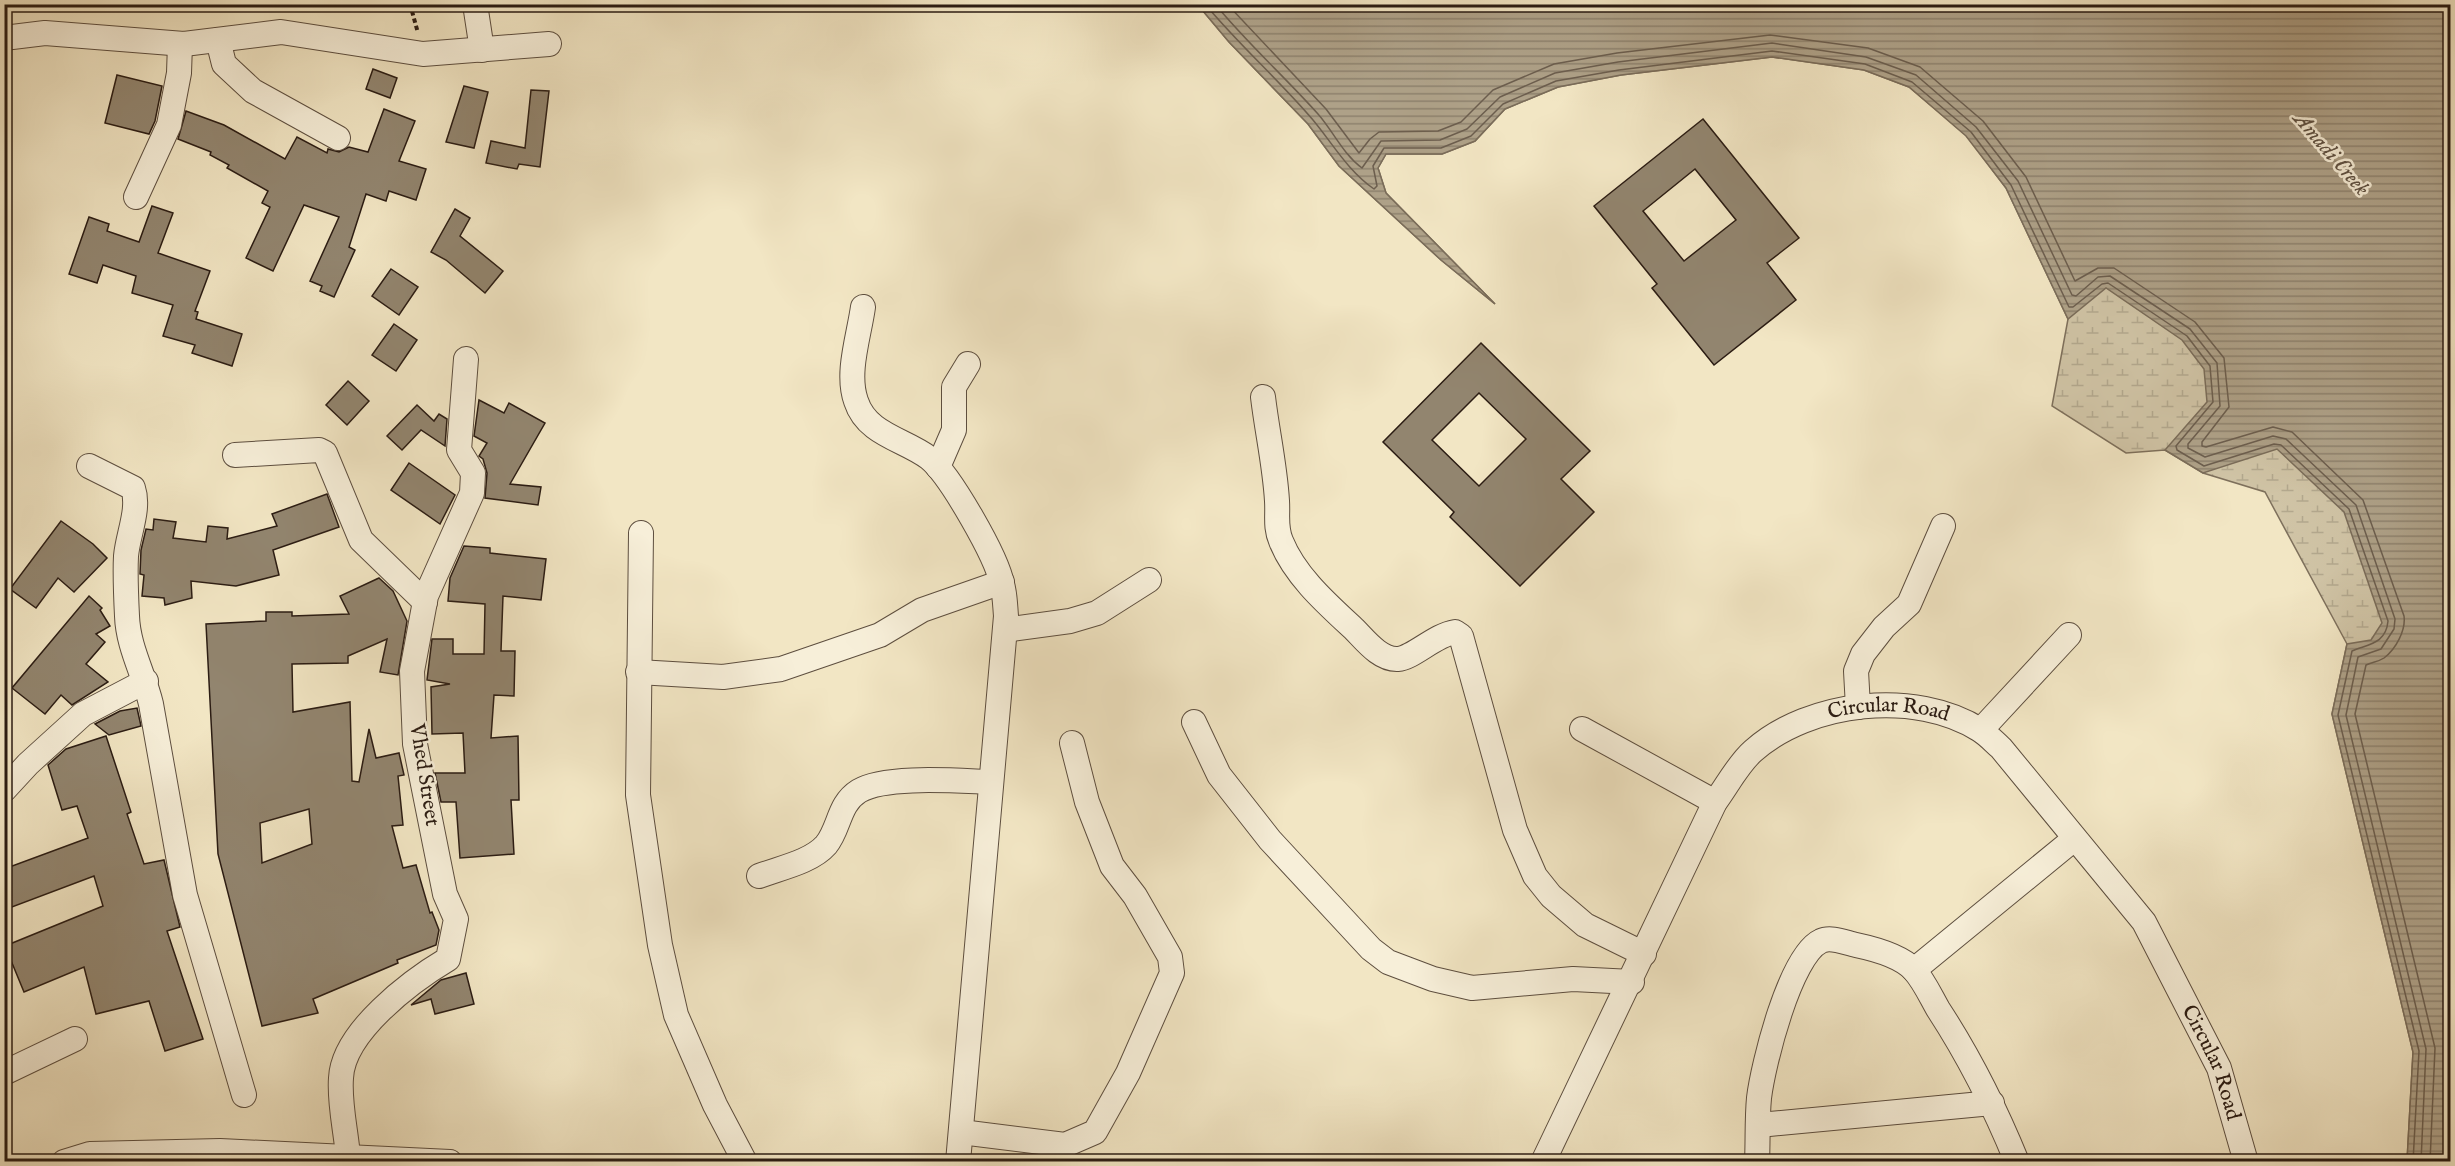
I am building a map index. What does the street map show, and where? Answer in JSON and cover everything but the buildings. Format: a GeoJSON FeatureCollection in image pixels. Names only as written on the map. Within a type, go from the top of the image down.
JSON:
{"type":"FeatureCollection","features":[{"type":"Feature","properties":{"kind":"street"},"geometry":{"type":"LineString","coordinates":[[475,4],[482,50]]}},
{"type":"Feature","properties":{"kind":"street"},"geometry":{"type":"LineString","coordinates":[[4,38],[45,33],[180,44],[281,32],[423,54],[549,44]]}},
{"type":"Feature","properties":{"kind":"street"},"geometry":{"type":"LineString","coordinates":[[218,40],[224,64],[253,91],[338,138]]}},
{"type":"Feature","properties":{"kind":"street"},"geometry":{"type":"LineString","coordinates":[[136,196],[169,125],[179,74],[180,44]]}},
{"type":"Feature","properties":{"kind":"street"},"geometry":{"type":"LineString","coordinates":[[863,307],[852,378],[856,403],[873,428],[901,440],[930,459],[948,479],[992,555],[1002,582],[1005,630],[958,1161]]}},
{"type":"Feature","properties":{"kind":"street","name":"Vhed Street"},"geometry":{"type":"LineString","coordinates":[[348,1156],[340,1078],[345,1056],[371,1022],[416,978],[448,959],[456,919],[445,894],[415,744],[412,671],[425,602],[472,493],[473,473],[459,450],[466,359]]}},
{"type":"Feature","properties":{"kind":"street"},"geometry":{"type":"LineString","coordinates":[[938,467],[954,430],[954,387],[968,364]]}},
{"type":"Feature","properties":{"kind":"street"},"geometry":{"type":"LineString","coordinates":[[1263,397],[1277,502],[1276,525],[1282,544],[1293,561],[1318,596],[1377,651],[1390,658],[1403,658],[1429,641],[1448,633],[1455,632],[1461,636],[1515,830],[1535,876],[1551,896],[1585,925],[1644,954]]}},
{"type":"Feature","properties":{"kind":"street"},"geometry":{"type":"LineString","coordinates":[[234,455],[319,450],[325,453],[361,540],[425,602]]}},
{"type":"Feature","properties":{"kind":"street"},"geometry":{"type":"LineString","coordinates":[[89,466],[133,488],[136,498],[126,556],[127,619],[133,652],[146,681],[185,895],[244,1095]]}},
{"type":"Feature","properties":{"kind":"street"},"geometry":{"type":"LineString","coordinates":[[1858,707],[1856,671],[1863,654],[1884,627],[1909,604],[1943,526]]}},
{"type":"Feature","properties":{"kind":"street"},"geometry":{"type":"LineString","coordinates":[[641,532],[638,795],[660,945],[676,1015],[715,1105],[745,1161]]}},
{"type":"Feature","properties":{"kind":"street"},"geometry":{"type":"LineString","coordinates":[[1005,630],[1070,621],[1097,614],[1149,580]]}},
{"type":"Feature","properties":{"kind":"street"},"geometry":{"type":"LineString","coordinates":[[638,672],[723,677],[781,669],[880,635],[922,610],[1002,582]]}},
{"type":"Feature","properties":{"kind":"street"},"geometry":{"type":"LineString","coordinates":[[1981,730],[2069,635]]}},
{"type":"Feature","properties":{"kind":"street"},"geometry":{"type":"LineString","coordinates":[[4,790],[28,764],[83,714],[146,681]]}},
{"type":"Feature","properties":{"kind":"street","name":"Circular Road"},"geometry":{"type":"LineString","coordinates":[[1544,1161],[1632,982],[1715,802],[1751,753],[1774,735],[1822,713],[1858,707],[1917,708],[1943,714],[1981,730],[2001,748],[2144,922],[2219,1068],[2246,1161]]}},
{"type":"Feature","properties":{"kind":"street"},"geometry":{"type":"LineString","coordinates":[[1194,722],[1219,775],[1270,840],[1371,949],[1388,962],[1432,978],[1472,988],[1573,979],[1632,982]]}},
{"type":"Feature","properties":{"kind":"street"},"geometry":{"type":"LineString","coordinates":[[1582,729],[1715,802]]}},
{"type":"Feature","properties":{"kind":"street"},"geometry":{"type":"LineString","coordinates":[[961,1132],[1065,1145],[1087,1138],[1095,1132],[1128,1073],[1172,973],[1170,957],[1135,896],[1112,866],[1087,802],[1072,743]]}},
{"type":"Feature","properties":{"kind":"street"},"geometry":{"type":"LineString","coordinates":[[759,876],[813,855],[826,845],[843,806],[858,791],[879,784],[991,782]]}},
{"type":"Feature","properties":{"kind":"street"},"geometry":{"type":"LineString","coordinates":[[1914,970],[2074,839]]}},
{"type":"Feature","properties":{"kind":"street"},"geometry":{"type":"LineString","coordinates":[[1757,1161],[1759,1099],[1768,1046],[1796,970],[1812,948],[1823,940],[1838,941],[1879,952],[1914,970],[1962,1046],[1992,1102],[2017,1161]]}},
{"type":"Feature","properties":{"kind":"street"},"geometry":{"type":"LineString","coordinates":[[4,1073],[75,1039]]}},
{"type":"Feature","properties":{"kind":"street"},"geometry":{"type":"LineString","coordinates":[[1759,1125],[1992,1102]]}},
{"type":"Feature","properties":{"kind":"street"},"geometry":{"type":"LineString","coordinates":[[64,1161],[90,1154],[220,1151],[450,1161]]}},
{"type":"Feature","properties":{"kind":"green space"},"geometry":{"type":"Polygon","coordinates":[[[1198,5],[1860,43],[2310,388],[2437,698],[2407,1161],[2413,1052],[2332,714],[2347,644],[2265,492],[2203,473],[2165,450],[2126,453],[2052,406],[2068,319],[2006,188],[1966,135],[1909,87],[1864,70],[1772,57],[1621,75],[1558,87],[1505,109],[1475,141],[1442,154],[1386,154],[1378,168],[1386,193],[1495,304],[1441,260],[1339,166],[1308,124],[1229,42],[1198,5]]]}},
{"type":"Feature","properties":{"kind":"water","name":"Amadi Creek"},"geometry":{"type":"Polygon","coordinates":[[[1198,5],[2450,5],[2450,1161],[2407,1161],[2413,1052],[2332,714],[2347,644],[2371,640],[2382,623],[2344,512],[2277,449],[2203,473],[2165,450],[2207,402],[2204,369],[2182,340],[2106,288],[2068,319],[2006,188],[1966,136],[1909,87],[1864,70],[1772,57],[1621,75],[1558,87],[1505,109],[1475,141],[1442,154],[1386,154],[1378,168],[1386,193],[1495,304],[1441,260],[1339,166],[1308,124],[1229,42],[1198,5]]]}}]}
